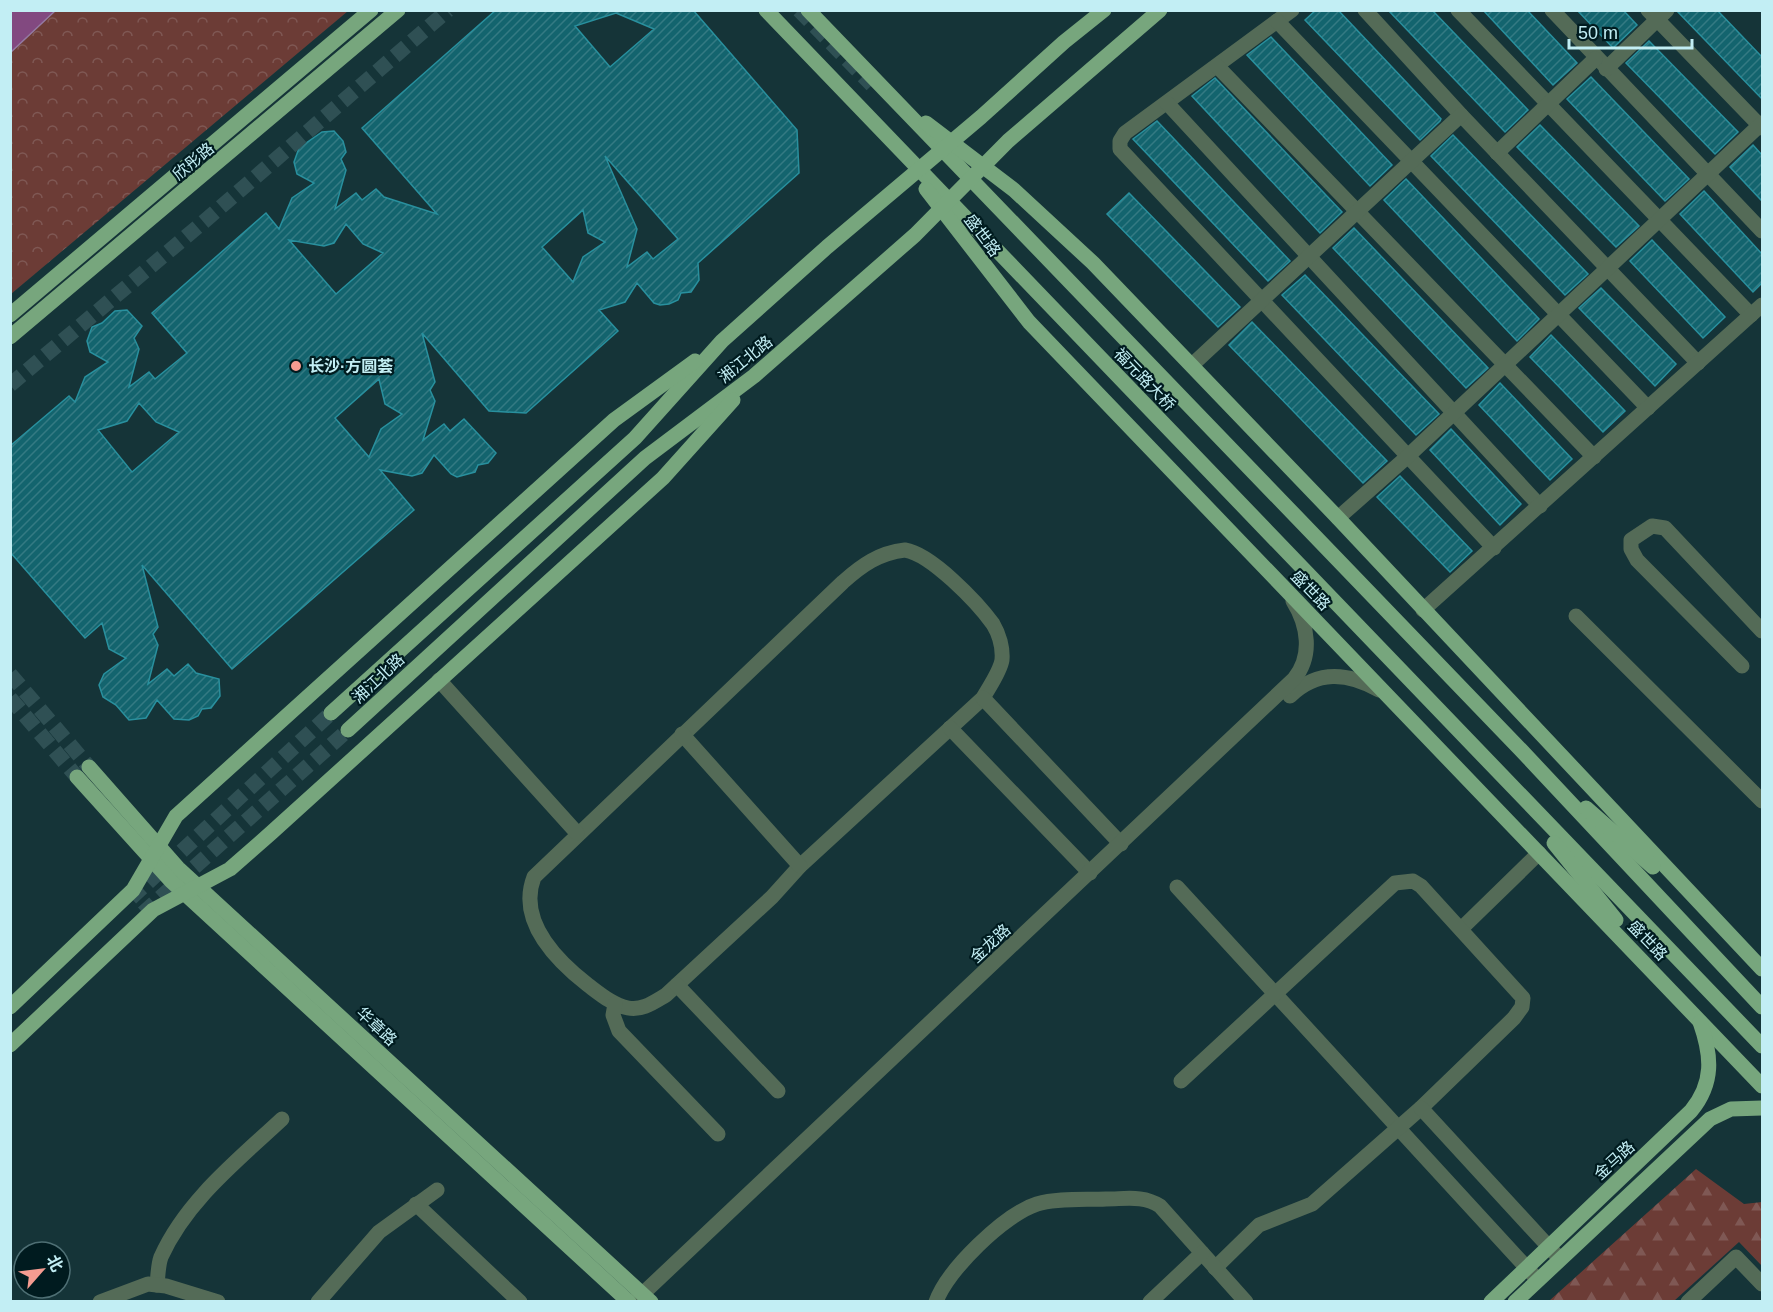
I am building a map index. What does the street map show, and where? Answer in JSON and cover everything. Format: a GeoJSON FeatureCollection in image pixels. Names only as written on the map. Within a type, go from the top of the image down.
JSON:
{"type":"FeatureCollection","features":[{"type":"Feature","properties":{"kind":"main road","name":"欣彤路"},"geometry":{"type":"LineString","coordinates":[[10,315],[371,10]]}},
{"type":"Feature","properties":{"kind":"main road","name":"欣彤路"},"geometry":{"type":"LineString","coordinates":[[10,337],[398,10]]}},
{"type":"Feature","properties":{"kind":"main road","name":"福元路大桥"},"geometry":{"type":"LineString","coordinates":[[766,10],[1498,772]]}},
{"type":"Feature","properties":{"kind":"main road","name":"福元路大桥"},"geometry":{"type":"LineString","coordinates":[[808,10],[1521,750]]}},
{"type":"Feature","properties":{"kind":"main road","name":"湘江北路"},"geometry":{"type":"LineString","coordinates":[[331,713],[635,438],[722,341],[1064,42],[1104,10]]}},
{"type":"Feature","properties":{"kind":"main road","name":"湘江北路"},"geometry":{"type":"LineString","coordinates":[[348,730],[645,458],[754,376],[915,235],[1008,141],[1160,10]]}},
{"type":"Feature","properties":{"kind":"main road"},"geometry":{"type":"LineString","coordinates":[[872,85],[984,165],[1050,220],[1338,518],[1762,969]]}},
{"type":"Feature","properties":{"kind":"main road","name":"盛世路"},"geometry":{"type":"LineString","coordinates":[[858,98],[940,209],[1029,322],[1762,1086]]}},
{"type":"Feature","properties":{"kind":"main road"},"geometry":{"type":"LineString","coordinates":[[10,1007],[133,890],[176,816],[614,420],[722,341]]}},
{"type":"Feature","properties":{"kind":"main road"},"geometry":{"type":"LineString","coordinates":[[10,1046],[153,910],[238,862],[663,478],[754,376]]}},
{"type":"Feature","properties":{"kind":"main road"},"geometry":{"type":"LineString","coordinates":[[1521,750],[1720,926]]}},
{"type":"Feature","properties":{"kind":"main road"},"geometry":{"type":"LineString","coordinates":[[1521,750],[1762,1007]]}},
{"type":"Feature","properties":{"kind":"main road","name":"华章路"},"geometry":{"type":"LineString","coordinates":[[629,1302],[150,861],[83,772],[198,886],[645,1300]]}},
{"type":"Feature","properties":{"kind":"main road"},"geometry":{"type":"LineString","coordinates":[[1498,772],[1670,988]]}},
{"type":"Feature","properties":{"kind":"main road"},"geometry":{"type":"LineString","coordinates":[[1498,772],[1762,1046]]}},
{"type":"Feature","properties":{"kind":"main road","name":"金马路"},"geometry":{"type":"LineString","coordinates":[[1491,1302],[1702,1098],[1710,1073],[1708,1047],[1699,1020]]}},
{"type":"Feature","properties":{"kind":"main road"},"geometry":{"type":"LineString","coordinates":[[1515,1302],[1710,1119],[1731,1108],[1762,1108]]}},
{"type":"Feature","properties":{"kind":"street"},"geometry":{"type":"LineString","coordinates":[[1292,10],[1125,133],[1120,141],[1120,149],[1494,548]]}},
{"type":"Feature","properties":{"kind":"street"},"geometry":{"type":"LineString","coordinates":[[1365,10],[1461,115],[1698,363]]}},
{"type":"Feature","properties":{"kind":"street"},"geometry":{"type":"LineString","coordinates":[[1423,610],[1757,310],[1660,220],[1458,10]]}},
{"type":"Feature","properties":{"kind":"street"},"geometry":{"type":"LineString","coordinates":[[1552,10],[1600,64],[1762,231]]}},
{"type":"Feature","properties":{"kind":"street"},"geometry":{"type":"LineString","coordinates":[[1338,518],[1407,457],[1762,126],[1658,14],[1600,64],[1548,104],[1497,153]]}},
{"type":"Feature","properties":{"kind":"street"},"geometry":{"type":"LineString","coordinates":[[1277,21],[1648,408]]}},
{"type":"Feature","properties":{"kind":"street"},"geometry":{"type":"LineString","coordinates":[[1217,66],[1594,457]]}},
{"type":"Feature","properties":{"kind":"street"},"geometry":{"type":"LineString","coordinates":[[1167,103],[1540,506]]}},
{"type":"Feature","properties":{"kind":"street"},"geometry":{"type":"LineString","coordinates":[[1192,365],[1262,303],[1461,115]]}},
{"type":"Feature","properties":{"kind":"street"},"geometry":{"type":"LineString","coordinates":[[1742,666],[1637,560],[1631,549],[1631,540],[1652,526],[1665,528],[1762,631]]}},
{"type":"Feature","properties":{"kind":"street"},"geometry":{"type":"LineString","coordinates":[[905,550],[917,552],[942,570],[993,624],[1002,648],[1002,662],[983,698],[800,866],[772,897],[677,985],[647,1007],[630,1009],[615,1004],[567,968],[543,942],[534,923],[528,891],[534,877],[577,833],[682,734],[863,565],[880,556],[905,550]]}},
{"type":"Feature","properties":{"kind":"street","name":"金龙路"},"geometry":{"type":"LineString","coordinates":[[645,1300],[1302,670],[1306,654],[1305,627],[1300,613],[1282,587]]}},
{"type":"Feature","properties":{"kind":"street"},"geometry":{"type":"LineString","coordinates":[[1576,616],[1762,801]]}},
{"type":"Feature","properties":{"kind":"street","name":"金龙路"},"geometry":{"type":"LineString","coordinates":[[645,1300],[1300,687],[1321,676],[1346,676],[1384,692]]}},
{"type":"Feature","properties":{"kind":"street"},"geometry":{"type":"LineString","coordinates":[[439,680],[577,833]]}},
{"type":"Feature","properties":{"kind":"street"},"geometry":{"type":"LineString","coordinates":[[983,698],[1121,844]]}},
{"type":"Feature","properties":{"kind":"street"},"geometry":{"type":"LineString","coordinates":[[950,728],[1090,873]]}},
{"type":"Feature","properties":{"kind":"street"},"geometry":{"type":"LineString","coordinates":[[682,734],[800,866]]}},
{"type":"Feature","properties":{"kind":"street"},"geometry":{"type":"LineString","coordinates":[[1461,930],[1539,853]]}},
{"type":"Feature","properties":{"kind":"street"},"geometry":{"type":"LineString","coordinates":[[1181,1081],[1395,883],[1413,880],[1519,991],[1523,998],[1521,1007],[1420,1108],[1312,1204],[1259,1226],[1215,1268]]}},
{"type":"Feature","properties":{"kind":"street"},"geometry":{"type":"LineString","coordinates":[[1177,887],[1538,1280]]}},
{"type":"Feature","properties":{"kind":"street"},"geometry":{"type":"LineString","coordinates":[[677,985],[778,1091]]}},
{"type":"Feature","properties":{"kind":"street"},"geometry":{"type":"LineString","coordinates":[[615,1004],[613,1015],[619,1030],[718,1134]]}},
{"type":"Feature","properties":{"kind":"street"},"geometry":{"type":"LineString","coordinates":[[1420,1108],[1560,1259]]}},
{"type":"Feature","properties":{"kind":"street"},"geometry":{"type":"LineString","coordinates":[[157,1285],[160,1259],[175,1233],[208,1188],[282,1119]]}},
{"type":"Feature","properties":{"kind":"street"},"geometry":{"type":"LineString","coordinates":[[318,1302],[379,1232],[437,1190]]}},
{"type":"Feature","properties":{"kind":"street"},"geometry":{"type":"LineString","coordinates":[[936,1302],[946,1280],[960,1262],[1010,1220],[1038,1204],[1142,1197],[1160,1206],[1246,1302]]}},
{"type":"Feature","properties":{"kind":"street"},"geometry":{"type":"LineString","coordinates":[[416,1204],[520,1302]]}},
{"type":"Feature","properties":{"kind":"street"},"geometry":{"type":"LineString","coordinates":[[1149,1302],[1202,1253]]}},
{"type":"Feature","properties":{"kind":"street"},"geometry":{"type":"LineString","coordinates":[[1688,1302],[1736,1257],[1762,1284]]}},
{"type":"Feature","properties":{"kind":"street"},"geometry":{"type":"LineString","coordinates":[[100,1302],[148,1284],[218,1302]]}},
{"type":"Feature","properties":{"kind":"green space"},"geometry":{"type":"Polygon","coordinates":[[[55,11],[348,11],[11,294],[11,52],[55,11]]]}},
{"type":"Feature","properties":{"kind":"green space"},"geometry":{"type":"Polygon","coordinates":[[[1696,1169],[1744,1204],[1762,1202],[1762,1266],[1739,1242],[1674,1301],[1549,1301],[1696,1169]]]}},
{"type":"Feature","properties":{"kind":"shaded area"},"geometry":{"type":"Polygon","coordinates":[[[11,10],[55,10],[55,11],[11,52],[11,10]]]}},
{"type":"Feature","properties":{"kind":"building","name":"长沙·方圆荟"},"geometry":{"type":"Polygon","coordinates":[[[496,10],[693,10],[797,130],[799,173],[698,263],[699,280],[691,292],[681,293],[678,300],[660,305],[654,303],[637,283],[625,302],[599,310],[618,331],[526,413],[489,411],[422,333],[435,382],[430,390],[435,401],[423,440],[444,424],[450,431],[464,419],[496,453],[488,463],[478,465],[475,472],[457,477],[451,474],[434,455],[422,473],[412,476],[380,470],[414,510],[232,669],[142,565],[158,627],[153,634],[158,645],[148,684],[167,669],[174,676],[188,664],[196,673],[219,679],[220,696],[211,708],[202,709],[198,716],[189,720],[174,719],[157,700],[146,718],[129,720],[116,705],[103,697],[99,685],[104,674],[126,658],[109,649],[102,623],[85,638],[10,552],[10,446],[69,396],[75,402],[85,377],[108,362],[90,352],[87,341],[92,327],[102,323],[115,311],[127,310],[142,326],[134,338],[139,349],[129,387],[149,372],[155,379],[187,353],[152,313],[266,213],[279,229],[292,198],[314,183],[297,174],[294,162],[299,148],[322,132],[334,131],[343,141],[346,152],[341,159],[346,170],[335,209],[356,193],[362,200],[376,189],[384,197],[437,214],[362,128],[496,10]],[[616,13],[575,26],[610,67],[654,29],[616,13]],[[605,156],[637,229],[627,267],[647,252],[653,259],[678,239],[605,156]],[[583,210],[542,247],[573,282],[583,257],[605,242],[588,233],[583,210]],[[346,224],[334,243],[324,246],[289,240],[336,294],[383,253],[363,244],[346,224]],[[379,379],[335,418],[369,457],[381,429],[402,414],[385,404],[379,379]],[[139,403],[127,421],[98,430],[132,472],[179,432],[156,422],[139,403]]]}},
{"type":"Feature","properties":{"kind":"building"},"geometry":{"type":"Polygon","coordinates":[[[1316,10],[1338,10],[1441,119],[1420,140],[1305,20],[1316,10]]]}},
{"type":"Feature","properties":{"kind":"building"},"geometry":{"type":"Polygon","coordinates":[[[1388,10],[1432,10],[1528,110],[1505,132],[1388,10]]]}},
{"type":"Feature","properties":{"kind":"building"},"geometry":{"type":"Polygon","coordinates":[[[1483,10],[1527,10],[1577,63],[1553,85],[1483,10]]]}},
{"type":"Feature","properties":{"kind":"building"},"geometry":{"type":"Polygon","coordinates":[[[1577,10],[1623,10],[1637,25],[1613,48],[1577,10]]]}},
{"type":"Feature","properties":{"kind":"building"},"geometry":{"type":"Polygon","coordinates":[[[1676,10],[1717,10],[1762,57],[1762,99],[1676,10]]]}},
{"type":"Feature","properties":{"kind":"building"},"geometry":{"type":"Polygon","coordinates":[[[1271,37],[1392,165],[1370,186],[1247,55],[1271,37]]]}},
{"type":"Feature","properties":{"kind":"building"},"geometry":{"type":"Polygon","coordinates":[[[1649,41],[1738,132],[1715,154],[1626,63],[1649,41]]]}},
{"type":"Feature","properties":{"kind":"building"},"geometry":{"type":"Polygon","coordinates":[[[1591,77],[1689,179],[1665,201],[1567,99],[1591,77]]]}},
{"type":"Feature","properties":{"kind":"building"},"geometry":{"type":"Polygon","coordinates":[[[1215,78],[1342,212],[1320,233],[1192,96],[1215,78]]]}},
{"type":"Feature","properties":{"kind":"building"},"geometry":{"type":"Polygon","coordinates":[[[1157,121],[1290,261],[1268,281],[1133,139],[1157,121]]]}},
{"type":"Feature","properties":{"kind":"building"},"geometry":{"type":"Polygon","coordinates":[[[1540,125],[1639,226],[1616,247],[1517,147],[1540,125]]]}},
{"type":"Feature","properties":{"kind":"building"},"geometry":{"type":"Polygon","coordinates":[[[1453,135],[1588,274],[1565,295],[1431,156],[1453,135]]]}},
{"type":"Feature","properties":{"kind":"building"},"geometry":{"type":"Polygon","coordinates":[[[1753,145],[1762,155],[1762,201],[1730,167],[1753,145]]]}},
{"type":"Feature","properties":{"kind":"building"},"geometry":{"type":"Polygon","coordinates":[[[1406,179],[1539,319],[1517,341],[1384,200],[1406,179]]]}},
{"type":"Feature","properties":{"kind":"building"},"geometry":{"type":"Polygon","coordinates":[[[1704,191],[1762,254],[1762,283],[1753,292],[1680,214],[1704,191]]]}},
{"type":"Feature","properties":{"kind":"building"},"geometry":{"type":"Polygon","coordinates":[[[1129,193],[1240,307],[1218,327],[1107,214],[1129,193]]]}},
{"type":"Feature","properties":{"kind":"building"},"geometry":{"type":"Polygon","coordinates":[[[1354,228],[1488,368],[1466,388],[1333,248],[1354,228]]]}},
{"type":"Feature","properties":{"kind":"building"},"geometry":{"type":"Polygon","coordinates":[[[1652,240],[1725,317],[1703,338],[1630,261],[1652,240]]]}},
{"type":"Feature","properties":{"kind":"building"},"geometry":{"type":"Polygon","coordinates":[[[1305,275],[1439,414],[1416,435],[1282,295],[1305,275]]]}},
{"type":"Feature","properties":{"kind":"building"},"geometry":{"type":"Polygon","coordinates":[[[1601,288],[1676,364],[1655,386],[1579,308],[1601,288]]]}},
{"type":"Feature","properties":{"kind":"building"},"geometry":{"type":"Polygon","coordinates":[[[1252,322],[1387,461],[1363,483],[1229,345],[1252,322]]]}},
{"type":"Feature","properties":{"kind":"building"},"geometry":{"type":"Polygon","coordinates":[[[1551,335],[1625,411],[1603,432],[1530,357],[1551,335]]]}},
{"type":"Feature","properties":{"kind":"building"},"geometry":{"type":"Polygon","coordinates":[[[1500,383],[1572,459],[1550,480],[1479,405],[1500,383]]]}},
{"type":"Feature","properties":{"kind":"building"},"geometry":{"type":"Polygon","coordinates":[[[1451,429],[1521,504],[1500,525],[1430,450],[1451,429]]]}},
{"type":"Feature","properties":{"kind":"building"},"geometry":{"type":"Polygon","coordinates":[[[1400,476],[1472,551],[1450,572],[1377,497],[1400,476]]]}},
{"type":"Feature","properties":{"kind":"tunnel"},"geometry":{"type":"LineString","coordinates":[[10,385],[207,219],[448,10]]}},
{"type":"Feature","properties":{"kind":"tunnel"},"geometry":{"type":"LineString","coordinates":[[799,10],[872,85]]}},
{"type":"Feature","properties":{"kind":"tunnel"},"geometry":{"type":"LineString","coordinates":[[10,674],[89,767]]}},
{"type":"Feature","properties":{"kind":"tunnel"},"geometry":{"type":"LineString","coordinates":[[10,698],[77,777]]}},
{"type":"Feature","properties":{"kind":"tunnel"},"geometry":{"type":"LineString","coordinates":[[131,898],[331,713]]}},
{"type":"Feature","properties":{"kind":"tunnel"},"geometry":{"type":"LineString","coordinates":[[143,913],[348,730]]}},
{"type":"Feature","properties":{"kind":"place","name":"长沙·方圆荟"},"geometry":{"type":"Point","coordinates":[296,366]}}]}
